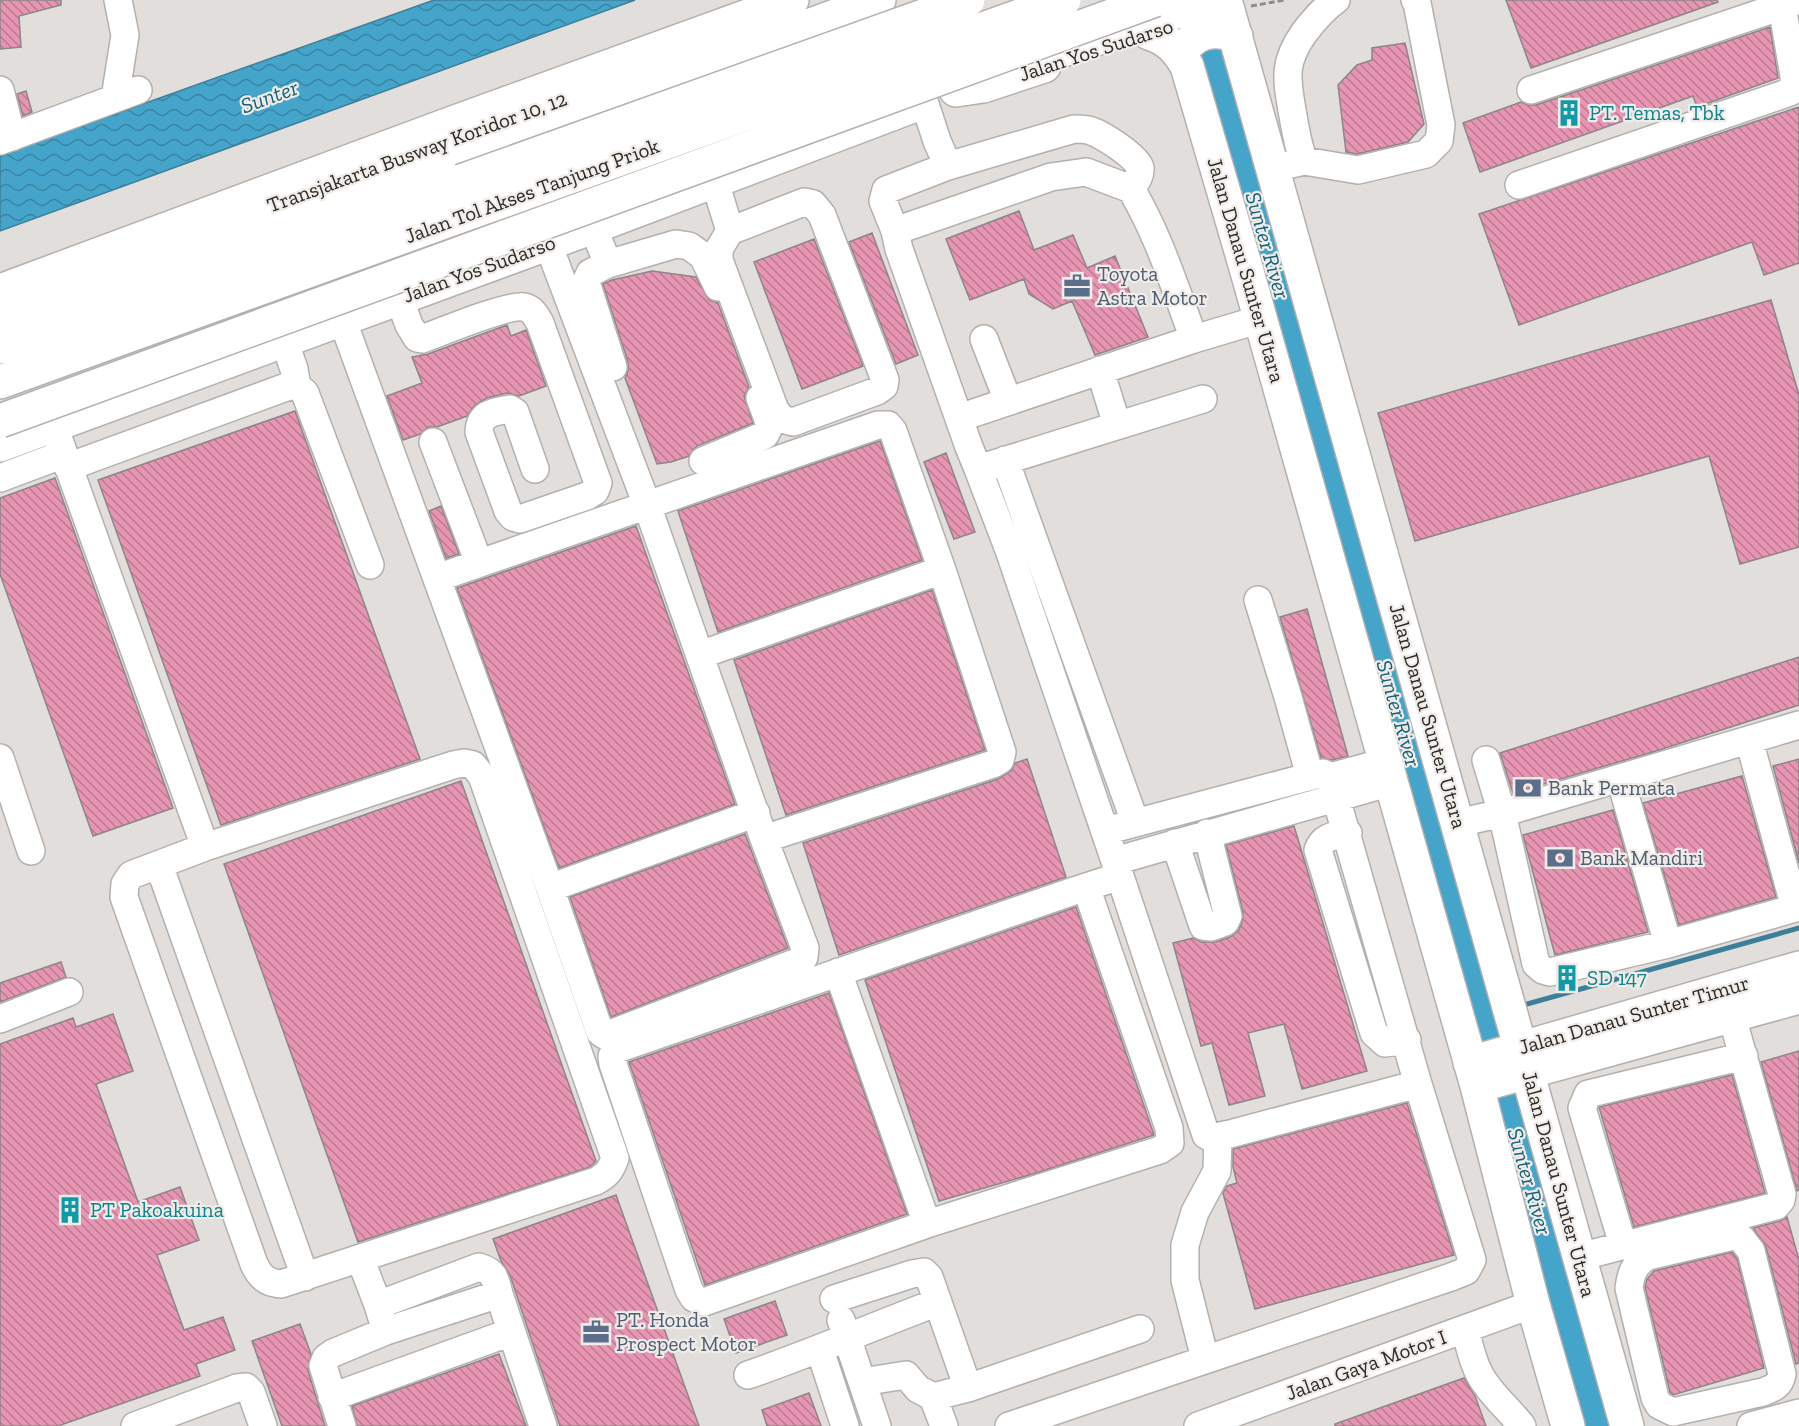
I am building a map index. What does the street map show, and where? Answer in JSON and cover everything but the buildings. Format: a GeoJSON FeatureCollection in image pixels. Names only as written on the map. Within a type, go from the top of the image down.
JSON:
{"type":"FeatureCollection","features":[{"type":"Feature","properties":{"kind":"main road"},"geometry":{"type":"LineString","coordinates":[[0,291],[792,0]]}},
{"type":"Feature","properties":{"kind":"main road"},"geometry":{"type":"LineString","coordinates":[[0,322],[879,0]]}},
{"type":"Feature","properties":{"kind":"main road"},"geometry":{"type":"LineString","coordinates":[[892,0],[917,30],[924,57],[920,85],[906,103],[909,107]]}},
{"type":"Feature","properties":{"kind":"main road","name":"Jalan Tol Akses Tanjung Priok"},"geometry":{"type":"LineString","coordinates":[[0,347],[968,0]]}},
{"type":"Feature","properties":{"kind":"main road"},"geometry":{"type":"LineString","coordinates":[[1005,0],[1015,21],[1035,41],[1048,45],[1077,46]]}},
{"type":"Feature","properties":{"kind":"main road","name":"Jalan Tol Akses Tanjung Priok"},"geometry":{"type":"LineString","coordinates":[[0,382],[1064,0]]}},
{"type":"Feature","properties":{"kind":"main road"},"geometry":{"type":"LineString","coordinates":[[0,421],[1155,0]]}},
{"type":"Feature","properties":{"kind":"main road","name":"Jalan Yos Sudarso"},"geometry":{"type":"LineString","coordinates":[[956,90],[983,86],[1149,33],[1213,17]]}},
{"type":"Feature","properties":{"kind":"main road","name":"Jalan Yos Sudarso"},"geometry":{"type":"LineString","coordinates":[[0,445],[62,449],[284,340],[715,182],[956,90],[979,78],[1077,46],[1213,17]]}},
{"type":"Feature","properties":{"kind":"main road","name":"Jalan Danau Sunter Utara"},"geometry":{"type":"LineString","coordinates":[[1213,17],[1289,165],[1458,823],[1510,1008],[1499,1068],[1533,1304],[1568,1426]]}},
{"type":"Feature","properties":{"kind":"main road","name":"Jalan Danau Sunter Utara"},"geometry":{"type":"LineString","coordinates":[[1213,17],[1190,76],[1388,772],[1499,1068],[1579,1257],[1627,1426]]}},
{"type":"Feature","properties":{"kind":"main road","name":"Jalan Danau Sunter Timur"},"geometry":{"type":"LineString","coordinates":[[1499,1068],[1799,968]]}},
{"type":"Feature","properties":{"kind":"main road","name":"Jalan Danau Sunter Timur"},"geometry":{"type":"LineString","coordinates":[[1499,1068],[1732,1017],[1799,997]]}},
{"type":"Feature","properties":{"kind":"street"},"geometry":{"type":"LineString","coordinates":[[0,90],[6,139],[127,94],[126,35],[118,0]]}},
{"type":"Feature","properties":{"kind":"street","name":"Transjakarta Busway Koridor 10, 12"},"geometry":{"type":"LineString","coordinates":[[0,304],[834,0]]}},
{"type":"Feature","properties":{"kind":"street"},"geometry":{"type":"LineString","coordinates":[[1289,165],[1300,150],[1288,88],[1287,70],[1290,56],[1296,44],[1321,12],[1336,0]]}},
{"type":"Feature","properties":{"kind":"street"},"geometry":{"type":"LineString","coordinates":[[1289,165],[1358,170],[1426,154],[1439,141],[1441,125],[1418,3],[1415,0]]}},
{"type":"Feature","properties":{"kind":"street"},"geometry":{"type":"LineString","coordinates":[[1519,185],[1791,92],[1794,87],[1794,76],[1787,2],[1531,90]]}},
{"type":"Feature","properties":{"kind":"street"},"geometry":{"type":"LineString","coordinates":[[909,107],[934,135],[948,166]]}},
{"type":"Feature","properties":{"kind":"street"},"geometry":{"type":"LineString","coordinates":[[1131,189],[1141,170],[1137,162],[1103,136],[1089,130],[1074,129],[948,166],[886,190],[883,201],[959,418],[1009,550],[1118,868],[1203,1131],[1211,1138],[1218,1137],[1418,1084]]}},
{"type":"Feature","properties":{"kind":"street"},"geometry":{"type":"LineString","coordinates":[[895,231],[1051,177],[1086,172],[1131,189],[1147,217],[1194,339]]}},
{"type":"Feature","properties":{"kind":"street"},"geometry":{"type":"LineString","coordinates":[[715,182],[730,231],[719,249],[719,261],[775,410],[782,419],[793,422],[877,391],[884,386],[885,380],[822,215],[813,204],[804,202],[730,231]]}},
{"type":"Feature","properties":{"kind":"street"},"geometry":{"type":"LineString","coordinates":[[593,227],[608,264]]}},
{"type":"Feature","properties":{"kind":"street"},"geometry":{"type":"LineString","coordinates":[[342,319],[550,888],[600,1032],[604,1035],[610,1034],[797,963],[804,957],[805,948],[764,839],[647,505],[548,244]]}},
{"type":"Feature","properties":{"kind":"street"},"geometry":{"type":"LineString","coordinates":[[627,412],[586,282],[590,273],[608,264],[676,244],[689,246],[703,256],[722,296],[770,425],[765,435],[703,460]]}},
{"type":"Feature","properties":{"kind":"street"},"geometry":{"type":"LineString","coordinates":[[399,298],[409,325],[417,338],[422,339],[492,313],[522,306],[532,311],[540,323],[598,483],[595,491],[587,496],[520,519],[513,517],[508,512],[479,432],[479,422],[484,417],[510,409],[515,412],[535,469]]}},
{"type":"Feature","properties":{"kind":"street"},"geometry":{"type":"LineString","coordinates":[[959,418],[1194,339],[1261,319]]}},
{"type":"Feature","properties":{"kind":"street"},"geometry":{"type":"LineString","coordinates":[[984,339],[1008,401]]}},
{"type":"Feature","properties":{"kind":"street"},"geometry":{"type":"LineString","coordinates":[[284,340],[297,386],[305,393],[370,565]]}},
{"type":"Feature","properties":{"kind":"street"},"geometry":{"type":"LineString","coordinates":[[1100,370],[1117,425]]}},
{"type":"Feature","properties":{"kind":"street"},"geometry":{"type":"LineString","coordinates":[[0,478],[62,449],[289,386],[297,386]]}},
{"type":"Feature","properties":{"kind":"street"},"geometry":{"type":"LineString","coordinates":[[978,469],[1203,399]]}},
{"type":"Feature","properties":{"kind":"street"},"geometry":{"type":"LineString","coordinates":[[437,578],[878,425],[888,425],[893,431],[942,570],[1002,752],[1000,760],[764,839]]}},
{"type":"Feature","properties":{"kind":"street"},"geometry":{"type":"LineString","coordinates":[[433,442],[479,563]]}},
{"type":"Feature","properties":{"kind":"street"},"geometry":{"type":"LineString","coordinates":[[62,449],[205,848]]}},
{"type":"Feature","properties":{"kind":"street"},"geometry":{"type":"LineString","coordinates":[[1005,460],[1135,822]]}},
{"type":"Feature","properties":{"kind":"street"},"geometry":{"type":"LineString","coordinates":[[700,655],[942,570]]}},
{"type":"Feature","properties":{"kind":"street"},"geometry":{"type":"LineString","coordinates":[[1009,1426],[1466,1271],[1472,1260],[1418,1084],[1407,1040],[1385,1043],[1374,1033],[1318,850],[1321,842],[1328,837],[1347,833],[1288,697],[1258,600]]}},
{"type":"Feature","properties":{"kind":"street"},"geometry":{"type":"LineString","coordinates":[[1458,823],[1502,813],[1799,725]]}},
{"type":"Feature","properties":{"kind":"street"},"geometry":{"type":"LineString","coordinates":[[1486,760],[1502,813],[1536,964],[1550,972],[1668,944],[1797,908],[1749,740]]}},
{"type":"Feature","properties":{"kind":"street"},"geometry":{"type":"LineString","coordinates":[[0,758],[31,852]]}},
{"type":"Feature","properties":{"kind":"street"},"geometry":{"type":"LineString","coordinates":[[464,763],[473,765],[482,776],[615,1158],[606,1176],[281,1284],[273,1284],[259,1275],[124,897],[125,884],[132,875],[159,865],[453,765],[464,763]]}},
{"type":"Feature","properties":{"kind":"street"},"geometry":{"type":"LineString","coordinates":[[1105,831],[1135,822],[1388,772]]}},
{"type":"Feature","properties":{"kind":"street"},"geometry":{"type":"LineString","coordinates":[[1620,778],[1668,944]]}},
{"type":"Feature","properties":{"kind":"street"},"geometry":{"type":"LineString","coordinates":[[1086,887],[1168,1128],[1170,1143],[1160,1150],[927,1224],[704,1302],[694,1298],[689,1290],[613,1064],[612,1056],[617,1049],[1086,887],[1118,868],[1174,843],[1207,833],[1325,783]]}},
{"type":"Feature","properties":{"kind":"street"},"geometry":{"type":"LineString","coordinates":[[550,888],[756,813]]}},
{"type":"Feature","properties":{"kind":"street"},"geometry":{"type":"LineString","coordinates":[[1174,843],[1203,926],[1211,927],[1225,922],[1228,916],[1207,833]]}},
{"type":"Feature","properties":{"kind":"street"},"geometry":{"type":"LineString","coordinates":[[159,865],[305,1277]]}},
{"type":"Feature","properties":{"kind":"street"},"geometry":{"type":"LineString","coordinates":[[838,972],[927,1224]]}},
{"type":"Feature","properties":{"kind":"street"},"geometry":{"type":"LineString","coordinates":[[0,1019],[69,992]]}},
{"type":"Feature","properties":{"kind":"street"},"geometry":{"type":"LineString","coordinates":[[1579,1257],[1776,1206],[1781,1200],[1782,1194],[1732,1017]]}},
{"type":"Feature","properties":{"kind":"street"},"geometry":{"type":"LineString","coordinates":[[1623,1245],[1582,1108],[1588,1094],[1744,1056]]}},
{"type":"Feature","properties":{"kind":"street"},"geometry":{"type":"LineString","coordinates":[[1205,1359],[1185,1280],[1185,1245],[1195,1212],[1217,1171],[1218,1137]]}},
{"type":"Feature","properties":{"kind":"street"},"geometry":{"type":"LineString","coordinates":[[1733,1236],[1741,1238],[1751,1251],[1782,1374],[1781,1381],[1775,1387],[1763,1392],[1673,1412],[1659,1405],[1655,1398],[1629,1288],[1632,1270],[1638,1262],[1648,1256],[1733,1236]]}},
{"type":"Feature","properties":{"kind":"street"},"geometry":{"type":"LineString","coordinates":[[360,1258],[386,1330]]}},
{"type":"Feature","properties":{"kind":"street"},"geometry":{"type":"LineString","coordinates":[[821,1262],[877,1426]]}},
{"type":"Feature","properties":{"kind":"street"},"geometry":{"type":"LineString","coordinates":[[378,1305],[479,1267],[489,1270],[494,1276],[543,1426]]}},
{"type":"Feature","properties":{"kind":"street"},"geometry":{"type":"LineString","coordinates":[[834,1299],[924,1272],[929,1277],[968,1388]]}},
{"type":"Feature","properties":{"kind":"street"},"geometry":{"type":"LineString","coordinates":[[1591,1298],[1629,1288]]}},
{"type":"Feature","properties":{"kind":"street"},"geometry":{"type":"LineString","coordinates":[[342,1426],[323,1366],[326,1358],[386,1330],[499,1294]]}},
{"type":"Feature","properties":{"kind":"street"},"geometry":{"type":"LineString","coordinates":[[748,1375],[820,1350],[846,1336],[938,1302]]}},
{"type":"Feature","properties":{"kind":"street","name":"Jalan Gaya Motor I"},"geometry":{"type":"LineString","coordinates":[[1198,1426],[1229,1421],[1533,1304]]}},
{"type":"Feature","properties":{"kind":"street"},"geometry":{"type":"LineString","coordinates":[[933,1397],[968,1388],[1140,1329]]}},
{"type":"Feature","properties":{"kind":"street"},"geometry":{"type":"LineString","coordinates":[[1465,1329],[1480,1375],[1488,1388],[1522,1426]]}},
{"type":"Feature","properties":{"kind":"street"},"geometry":{"type":"LineString","coordinates":[[332,1397],[511,1332]]}},
{"type":"Feature","properties":{"kind":"street"},"geometry":{"type":"LineString","coordinates":[[820,1350],[845,1426]]}},
{"type":"Feature","properties":{"kind":"street"},"geometry":{"type":"LineString","coordinates":[[862,1382],[906,1375],[918,1389],[933,1397],[944,1426]]}},
{"type":"Feature","properties":{"kind":"street"},"geometry":{"type":"LineString","coordinates":[[135,1426],[237,1388],[246,1387],[251,1392],[263,1426]]}},
{"type":"Feature","properties":{"kind":"street"},"geometry":{"type":"LineString","coordinates":[[1763,1392],[1761,1423],[1799,1413]]}},
{"type":"Feature","properties":{"kind":"path"},"geometry":{"type":"LineString","coordinates":[[1213,17],[1285,0]]}},
{"type":"Feature","properties":{"kind":"water","name":"Sunter"},"geometry":{"type":"Polygon","coordinates":[[[434,0],[635,0],[0,231],[0,155],[434,0]]]}},
{"type":"Feature","properties":{"kind":"waterway","name":"Sunter River"},"geometry":{"type":"LineString","coordinates":[[1201,8],[1599,1426]]}},
{"type":"Feature","properties":{"kind":"waterway"},"geometry":{"type":"LineString","coordinates":[[1520,1006],[1799,928]]}},
{"type":"Feature","properties":{"kind":"waterway"},"geometry":{"type":"LineString","coordinates":[[1483,1017],[1500,1012]]}},
{"type":"Feature","properties":{"kind":"place","name":"PT. Temas, Tbk"},"geometry":{"type":"Point","coordinates":[1569,113]}},
{"type":"Feature","properties":{"kind":"place","name":"Toyota Astra Motor"},"geometry":{"type":"Point","coordinates":[1077,286]}},
{"type":"Feature","properties":{"kind":"place","name":"Bank Permata"},"geometry":{"type":"Point","coordinates":[1528,788]}},
{"type":"Feature","properties":{"kind":"place","name":"Bank Mandiri"},"geometry":{"type":"Point","coordinates":[1560,858]}},
{"type":"Feature","properties":{"kind":"place","name":"SD 147"},"geometry":{"type":"Point","coordinates":[1567,978]}},
{"type":"Feature","properties":{"kind":"place","name":"PT Pakoakuina"},"geometry":{"type":"Point","coordinates":[70,1210]}},
{"type":"Feature","properties":{"kind":"place","name":"PT. Honda Prospect Motor"},"geometry":{"type":"Point","coordinates":[596,1332]}}]}
